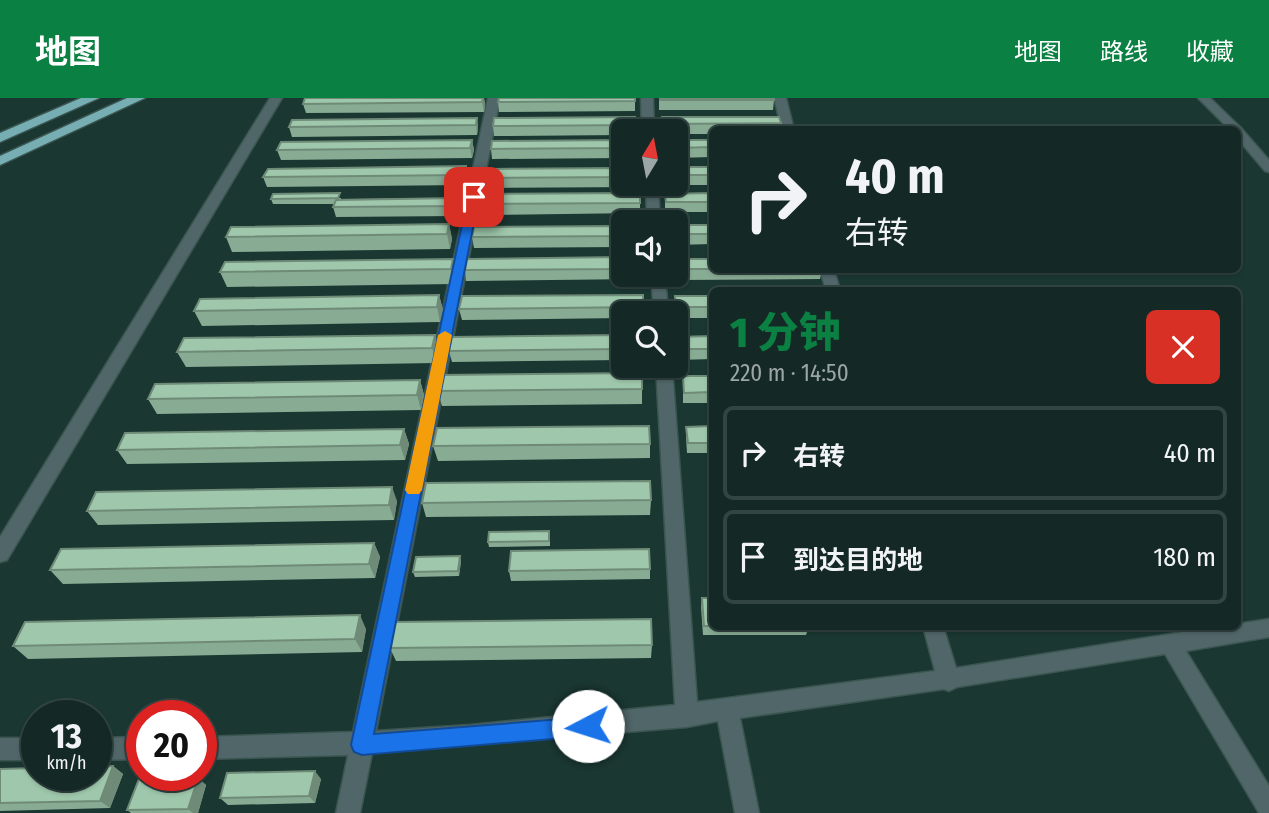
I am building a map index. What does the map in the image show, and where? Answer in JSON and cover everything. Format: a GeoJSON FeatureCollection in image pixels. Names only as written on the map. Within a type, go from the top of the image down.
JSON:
{"type":"FeatureCollection","features":[{"type":"Feature","properties":{"kind":"highway"},"geometry":{"type":"LineString","coordinates":[[0,138],[92,98]]}},
{"type":"Feature","properties":{"kind":"highway"},"geometry":{"type":"LineString","coordinates":[[0,161],[138,98]]}},
{"type":"Feature","properties":{"kind":"street"},"geometry":{"type":"LineString","coordinates":[[0,555],[276,98]]}},
{"type":"Feature","properties":{"kind":"street"},"geometry":{"type":"LineString","coordinates":[[348,813],[494,98]]}},
{"type":"Feature","properties":{"kind":"street"},"geometry":{"type":"LineString","coordinates":[[648,98],[648,119]]}},
{"type":"Feature","properties":{"kind":"street"},"geometry":{"type":"LineString","coordinates":[[780,98],[787,126]]}},
{"type":"Feature","properties":{"kind":"street"},"geometry":{"type":"LineString","coordinates":[[1204,98],[1233,126]]}},
{"type":"Feature","properties":{"kind":"street"},"geometry":{"type":"LineString","coordinates":[[1241,135],[1269,168]]}},
{"type":"Feature","properties":{"kind":"street"},"geometry":{"type":"LineString","coordinates":[[665,378],[687,716]]}},
{"type":"Feature","properties":{"kind":"street"},"geometry":{"type":"LineString","coordinates":[[217,748],[362,745],[687,716],[949,681],[1269,628]]}},
{"type":"Feature","properties":{"kind":"street"},"geometry":{"type":"LineString","coordinates":[[934,630],[949,681]]}},
{"type":"Feature","properties":{"kind":"street"},"geometry":{"type":"LineString","coordinates":[[1171,646],[1269,808]]}},
{"type":"Feature","properties":{"kind":"street"},"geometry":{"type":"LineString","coordinates":[[727,710],[747,813]]}},
{"type":"Feature","properties":{"kind":"street"},"geometry":{"type":"LineString","coordinates":[[0,749],[21,749]]}},
{"type":"Feature","properties":{"kind":"building"},"geometry":{"type":"Polygon","coordinates":[[[305,98],[483,98],[482,102],[303,104],[305,98]]]}},
{"type":"Feature","properties":{"kind":"building"},"geometry":{"type":"Polygon","coordinates":[[[499,98],[635,98],[635,101],[498,102],[499,98]]]}},
{"type":"Feature","properties":{"kind":"building"},"geometry":{"type":"Polygon","coordinates":[[[774,98],[774,100],[660,100],[774,98]]]}},
{"type":"Feature","properties":{"kind":"building"},"geometry":{"type":"Polygon","coordinates":[[[779,117],[781,123],[688,124],[688,119],[662,119],[779,117]]]}},
{"type":"Feature","properties":{"kind":"building"},"geometry":{"type":"Polygon","coordinates":[[[477,118],[476,125],[289,127],[292,120],[477,118]]]}},
{"type":"Feature","properties":{"kind":"building"},"geometry":{"type":"Polygon","coordinates":[[[494,118],[635,119],[611,119],[611,125],[493,126],[494,118]]]}},
{"type":"Feature","properties":{"kind":"building"},"geometry":{"type":"Polygon","coordinates":[[[472,140],[470,148],[277,150],[281,142],[472,140]]]}},
{"type":"Feature","properties":{"kind":"building"},"geometry":{"type":"Polygon","coordinates":[[[611,140],[611,148],[491,149],[492,141],[611,140]]]}},
{"type":"Feature","properties":{"kind":"building"},"geometry":{"type":"Polygon","coordinates":[[[688,140],[709,140],[709,147],[688,148],[688,140]]]}},
{"type":"Feature","properties":{"kind":"building"},"geometry":{"type":"Polygon","coordinates":[[[466,166],[465,175],[263,177],[268,169],[466,166]]]}},
{"type":"Feature","properties":{"kind":"building"},"geometry":{"type":"Polygon","coordinates":[[[688,167],[709,167],[709,175],[688,175],[688,167]]]}},
{"type":"Feature","properties":{"kind":"building"},"geometry":{"type":"Polygon","coordinates":[[[611,168],[611,177],[486,178],[488,169],[611,168]]]}},
{"type":"Feature","properties":{"kind":"building"},"geometry":{"type":"Polygon","coordinates":[[[340,193],[338,198],[271,199],[273,194],[340,193]]]}},
{"type":"Feature","properties":{"kind":"building"},"geometry":{"type":"Polygon","coordinates":[[[611,193],[611,196],[640,196],[640,203],[480,204],[482,194],[611,193]]]}},
{"type":"Feature","properties":{"kind":"building"},"geometry":{"type":"Polygon","coordinates":[[[709,193],[709,202],[666,202],[665,196],[709,193]]]}},
{"type":"Feature","properties":{"kind":"building"},"geometry":{"type":"Polygon","coordinates":[[[457,198],[456,206],[333,207],[336,200],[457,198]]]}},
{"type":"Feature","properties":{"kind":"building"},"geometry":{"type":"Polygon","coordinates":[[[449,224],[447,234],[226,237],[231,227],[449,224]]]}},
{"type":"Feature","properties":{"kind":"building"},"geometry":{"type":"Polygon","coordinates":[[[688,225],[709,225],[709,234],[688,234],[688,225]]]}},
{"type":"Feature","properties":{"kind":"building"},"geometry":{"type":"Polygon","coordinates":[[[611,226],[611,236],[472,237],[474,227],[611,226]]]}},
{"type":"Feature","properties":{"kind":"building"},"geometry":{"type":"Polygon","coordinates":[[[611,257],[611,269],[465,270],[467,259],[611,257]]]}},
{"type":"Feature","properties":{"kind":"building"},"geometry":{"type":"Polygon","coordinates":[[[453,259],[451,269],[220,272],[225,262],[453,259]]]}},
{"type":"Feature","properties":{"kind":"building"},"geometry":{"type":"Polygon","coordinates":[[[688,259],[709,259],[709,269],[688,269],[688,259]]]}},
{"type":"Feature","properties":{"kind":"building"},"geometry":{"type":"Polygon","coordinates":[[[439,295],[437,307],[194,311],[200,299],[439,295]]]}},
{"type":"Feature","properties":{"kind":"building"},"geometry":{"type":"Polygon","coordinates":[[[643,295],[643,301],[611,301],[611,307],[459,309],[462,296],[643,295]]]}},
{"type":"Feature","properties":{"kind":"building"},"geometry":{"type":"Polygon","coordinates":[[[675,296],[709,296],[709,307],[688,307],[688,301],[675,301],[675,296]]]}},
{"type":"Feature","properties":{"kind":"building"},"geometry":{"type":"Polygon","coordinates":[[[435,335],[432,348],[177,352],[184,338],[435,335]]]}},
{"type":"Feature","properties":{"kind":"building"},"geometry":{"type":"Polygon","coordinates":[[[611,335],[611,349],[449,351],[452,337],[611,335]]]}},
{"type":"Feature","properties":{"kind":"building"},"geometry":{"type":"Polygon","coordinates":[[[709,336],[709,349],[688,349],[688,337],[709,336]]]}},
{"type":"Feature","properties":{"kind":"building"},"geometry":{"type":"Polygon","coordinates":[[[611,373],[611,378],[642,378],[642,389],[438,391],[441,375],[611,373]]]}},
{"type":"Feature","properties":{"kind":"building"},"geometry":{"type":"Polygon","coordinates":[[[709,376],[709,392],[684,393],[683,378],[709,376]]]}},
{"type":"Feature","properties":{"kind":"building"},"geometry":{"type":"Polygon","coordinates":[[[420,380],[417,395],[148,399],[155,384],[420,380]]]}},
{"type":"Feature","properties":{"kind":"building"},"geometry":{"type":"Polygon","coordinates":[[[649,426],[650,444],[433,446],[437,428],[649,426]]]}},
{"type":"Feature","properties":{"kind":"building"},"geometry":{"type":"Polygon","coordinates":[[[709,426],[709,443],[688,443],[686,427],[709,426]]]}},
{"type":"Feature","properties":{"kind":"building"},"geometry":{"type":"Polygon","coordinates":[[[404,429],[400,445],[117,450],[125,433],[404,429]]]}},
{"type":"Feature","properties":{"kind":"building"},"geometry":{"type":"Polygon","coordinates":[[[650,481],[651,500],[422,503],[426,483],[650,481]]]}},
{"type":"Feature","properties":{"kind":"building"},"geometry":{"type":"Polygon","coordinates":[[[392,487],[389,505],[87,511],[96,492],[392,487]]]}},
{"type":"Feature","properties":{"kind":"building"},"geometry":{"type":"Polygon","coordinates":[[[549,531],[549,541],[488,542],[489,532],[549,531]]]}},
{"type":"Feature","properties":{"kind":"building"},"geometry":{"type":"Polygon","coordinates":[[[374,543],[369,564],[50,570],[61,549],[374,543]]]}},
{"type":"Feature","properties":{"kind":"building"},"geometry":{"type":"Polygon","coordinates":[[[649,549],[650,569],[509,571],[511,551],[649,549]]]}},
{"type":"Feature","properties":{"kind":"building"},"geometry":{"type":"Polygon","coordinates":[[[460,556],[458,571],[413,572],[416,557],[460,556]]]}},
{"type":"Feature","properties":{"kind":"building"},"geometry":{"type":"Polygon","coordinates":[[[702,598],[709,598],[709,626],[704,626],[702,598]]]}},
{"type":"Feature","properties":{"kind":"building"},"geometry":{"type":"Polygon","coordinates":[[[360,615],[355,639],[13,646],[25,622],[360,615]]]}},
{"type":"Feature","properties":{"kind":"building"},"geometry":{"type":"Polygon","coordinates":[[[651,619],[652,645],[390,648],[395,622],[651,619]]]}},
{"type":"Feature","properties":{"kind":"building"},"geometry":{"type":"Polygon","coordinates":[[[21,768],[21,791],[104,791],[100,801],[0,803],[0,769],[21,768]]]}},
{"type":"Feature","properties":{"kind":"building"},"geometry":{"type":"Polygon","coordinates":[[[315,771],[309,796],[220,798],[227,773],[315,771]]]}},
{"type":"Feature","properties":{"kind":"building"},"geometry":{"type":"Polygon","coordinates":[[[134,791],[194,791],[188,809],[127,810],[134,791]]]}},
{"type":"Feature","properties":{"kind":"slow traffic"},"geometry":{"type":"LineString","coordinates":[[413,490],[445,335]]}},
{"type":"Feature","properties":{"kind":"route"},"geometry":{"type":"LineString","coordinates":[[474,197],[362,745],[588,726]]}}]}
